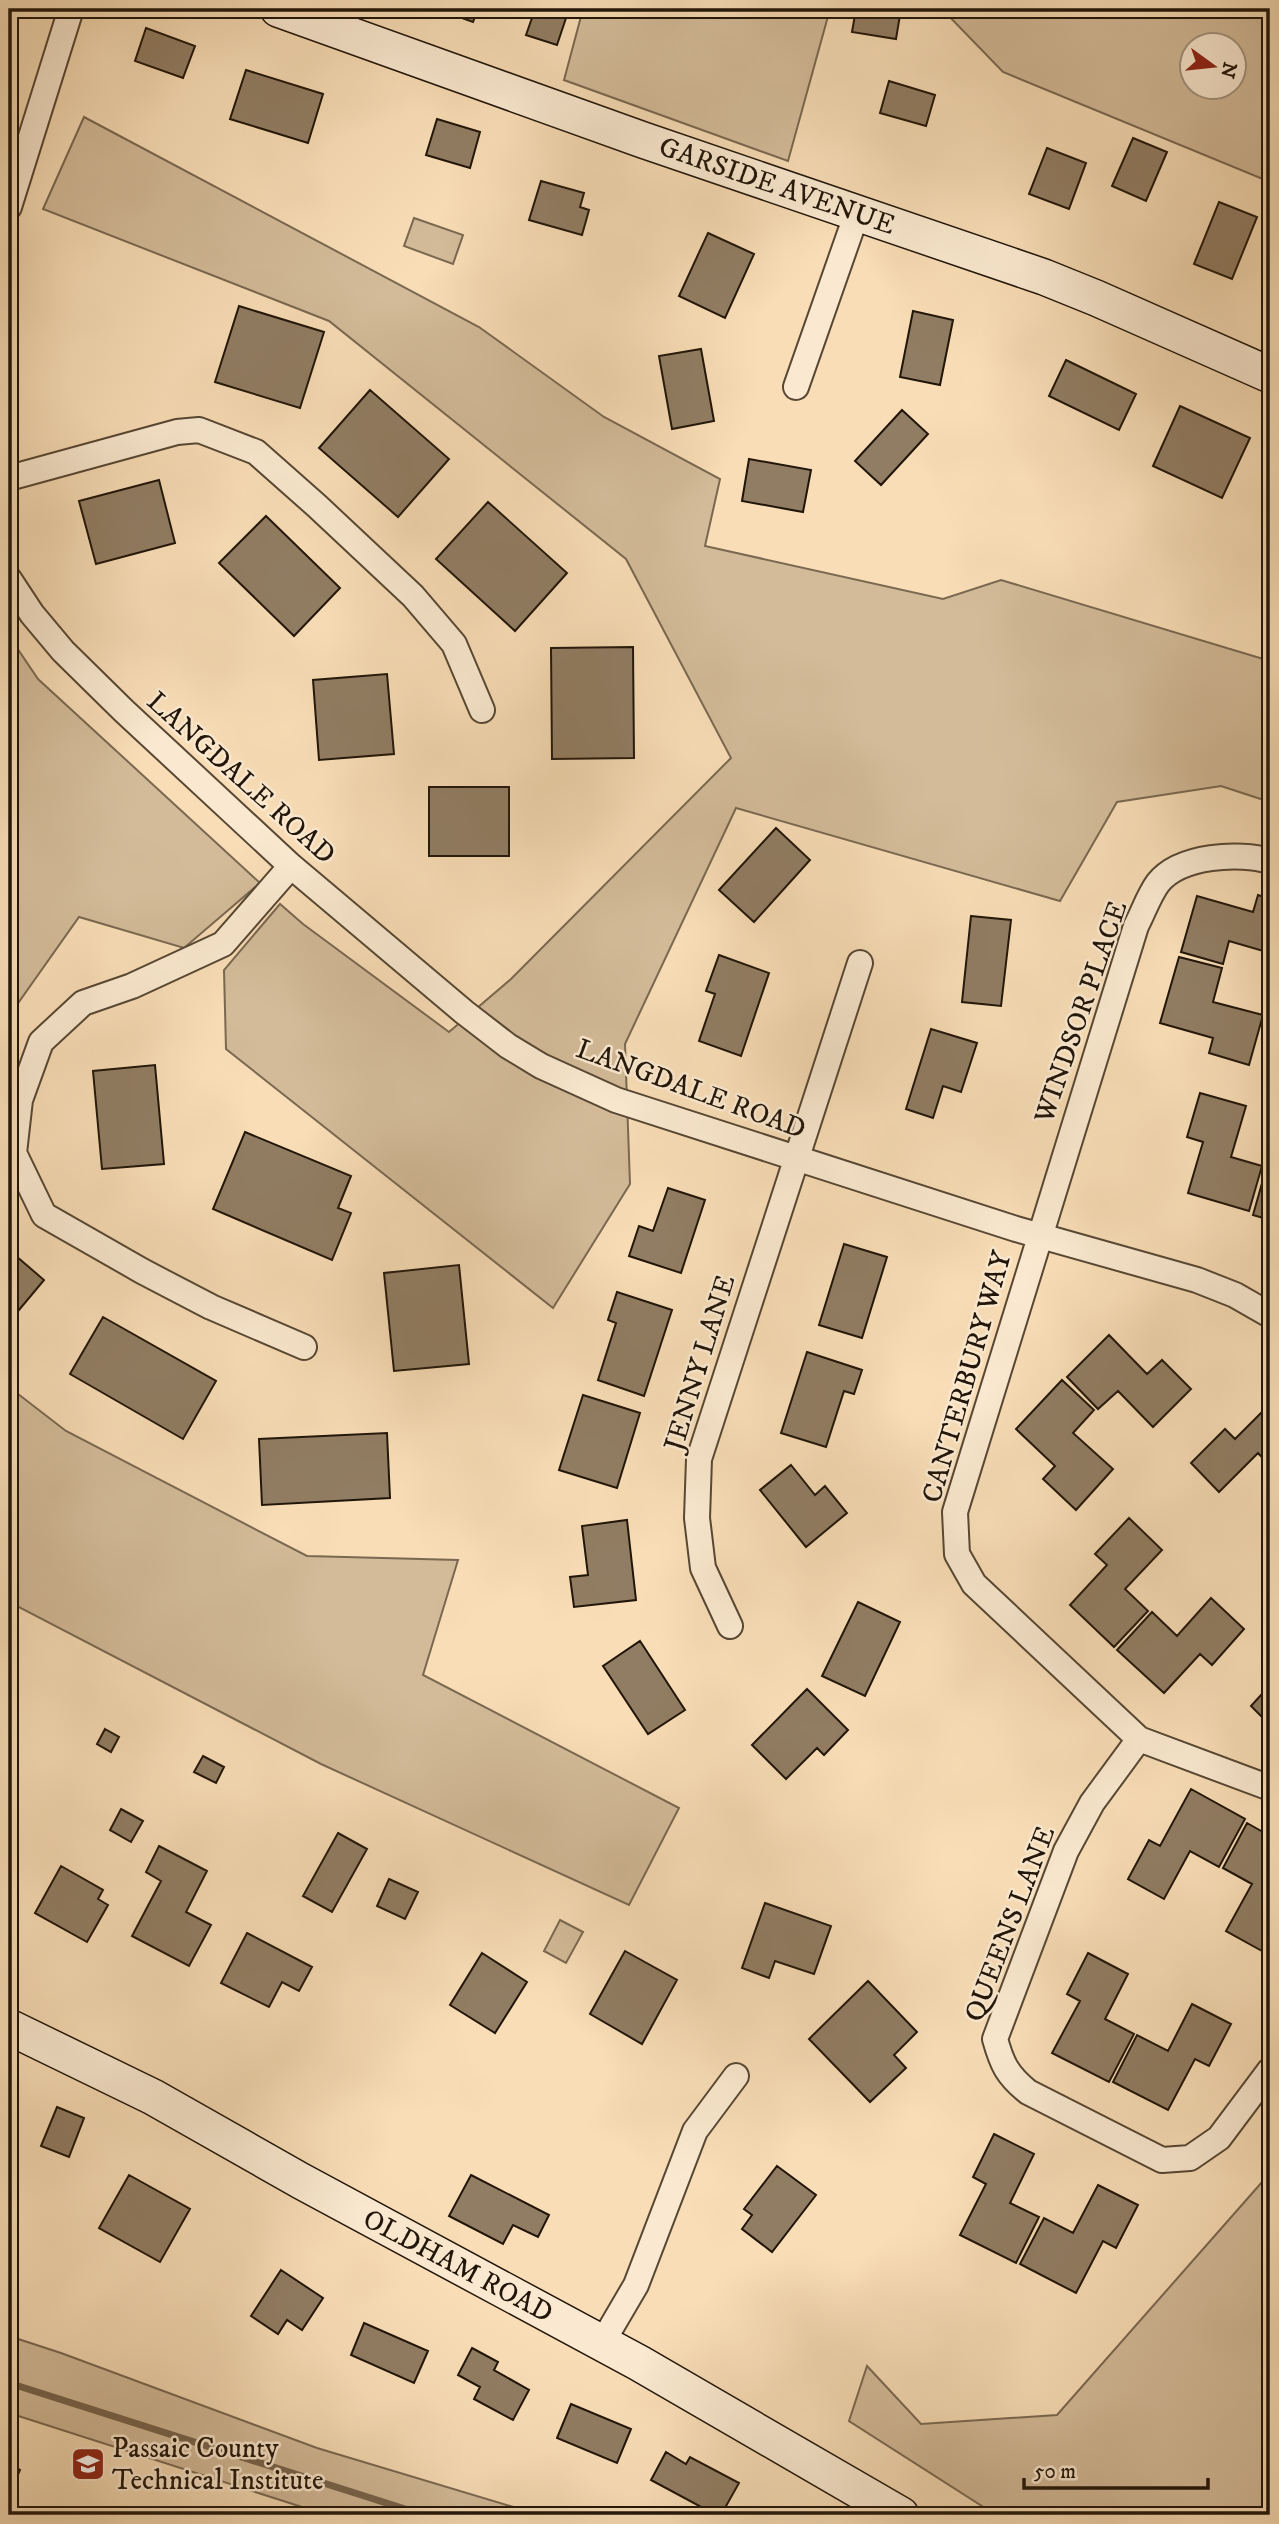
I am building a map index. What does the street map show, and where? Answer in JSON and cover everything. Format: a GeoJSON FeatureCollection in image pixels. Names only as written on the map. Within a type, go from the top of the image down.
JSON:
{"type":"FeatureCollection","features":[{"type":"Feature","properties":{"kind":"street"},"geometry":{"type":"LineString","coordinates":[[9,207],[71,9]]}},
{"type":"Feature","properties":{"kind":"street","name":"GARSIDE AVENUE"},"geometry":{"type":"LineString","coordinates":[[278,9],[1096,298],[1270,375]]}},
{"type":"Feature","properties":{"kind":"street"},"geometry":{"type":"LineString","coordinates":[[796,387],[857,213]]}},
{"type":"Feature","properties":{"kind":"street"},"geometry":{"type":"LineString","coordinates":[[9,478],[177,432],[199,430],[256,452],[413,596],[454,644],[482,710]]}},
{"type":"Feature","properties":{"kind":"street","name":"LANGDALE ROAD"},"geometry":{"type":"LineString","coordinates":[[9,579],[32,614],[63,651],[290,866],[464,1012],[508,1046],[541,1066],[616,1100],[1039,1236],[1197,1280],[1270,1315]]}},
{"type":"Feature","properties":{"kind":"street","name":"WINDSOR PLACE"},"geometry":{"type":"LineString","coordinates":[[1039,1236],[1136,926],[1159,882],[1179,866],[1217,857],[1252,856],[1270,861]]}},
{"type":"Feature","properties":{"kind":"street"},"geometry":{"type":"LineString","coordinates":[[290,866],[223,944],[132,986],[83,1003],[41,1042],[20,1100],[14,1153],[44,1215],[211,1307],[304,1347]]}},
{"type":"Feature","properties":{"kind":"street","name":"JENNY LANE"},"geometry":{"type":"LineString","coordinates":[[730,1626],[703,1568],[697,1518],[699,1459],[860,963]]}},
{"type":"Feature","properties":{"kind":"street","name":"CANTERBURY WAY"},"geometry":{"type":"LineString","coordinates":[[1039,1236],[955,1512],[957,1554],[974,1584],[1139,1739],[1270,1788]]}},
{"type":"Feature","properties":{"kind":"street","name":"QUEENS LANE"},"geometry":{"type":"LineString","coordinates":[[1139,1739],[1092,1803],[1066,1851],[995,2039],[1002,2063],[1015,2081],[1028,2092],[1163,2160],[1190,2158],[1219,2138],[1270,2070]]}},
{"type":"Feature","properties":{"kind":"street","name":"OLDHAM ROAD"},"geometry":{"type":"LineString","coordinates":[[9,2027],[153,2097],[301,2181],[602,2343],[901,2515]]}},
{"type":"Feature","properties":{"kind":"street"},"geometry":{"type":"LineString","coordinates":[[602,2343],[636,2285],[695,2131],[736,2076]]}},
{"type":"Feature","properties":{"kind":"shaded area"},"geometry":{"type":"Polygon","coordinates":[[[583,9],[830,9],[788,161],[564,80],[583,9]]]}},
{"type":"Feature","properties":{"kind":"shaded area"},"geometry":{"type":"Polygon","coordinates":[[[942,9],[1270,9],[1270,182],[1003,72],[942,9]]]}},
{"type":"Feature","properties":{"kind":"shaded area"},"geometry":{"type":"Polygon","coordinates":[[[84,117],[479,327],[604,417],[720,479],[705,546],[943,599],[1001,580],[1270,661],[1270,802],[1221,786],[1117,802],[1060,901],[736,808],[625,1044],[630,1184],[553,1308],[226,1049],[224,970],[280,904],[449,1032],[511,979],[731,758],[626,559],[329,321],[43,209],[84,117]]]}},
{"type":"Feature","properties":{"kind":"shaded area"},"geometry":{"type":"Polygon","coordinates":[[[414,218],[463,235],[453,264],[404,246],[414,218]]]}},
{"type":"Feature","properties":{"kind":"shaded area"},"geometry":{"type":"Polygon","coordinates":[[[9,636],[38,679],[260,883],[184,948],[79,917],[9,1016],[9,636]]]}},
{"type":"Feature","properties":{"kind":"shaded area"},"geometry":{"type":"Polygon","coordinates":[[[9,1387],[66,1431],[307,1556],[458,1560],[423,1675],[679,1808],[629,1905],[321,1764],[9,1602],[9,1387]]]}},
{"type":"Feature","properties":{"kind":"shaded area"},"geometry":{"type":"Polygon","coordinates":[[[560,1920],[583,1932],[566,1963],[544,1951],[560,1920]]]}},
{"type":"Feature","properties":{"kind":"shaded area"},"geometry":{"type":"Polygon","coordinates":[[[1270,2173],[1270,2515],[996,2515],[849,2421],[867,2366],[921,2424],[1057,2415],[1270,2173]]]}},
{"type":"Feature","properties":{"kind":"shaded area"},"geometry":{"type":"Polygon","coordinates":[[[9,2336],[317,2448],[540,2515],[327,2515],[9,2413],[9,2336]]]}},
{"type":"Feature","properties":{"kind":"building"},"geometry":{"type":"Polygon","coordinates":[[[437,9],[478,9],[473,22],[437,9]]]}},
{"type":"Feature","properties":{"kind":"building"},"geometry":{"type":"Polygon","coordinates":[[[519,9],[569,9],[557,45],[526,35],[533,15],[519,9]]]}},
{"type":"Feature","properties":{"kind":"building"},"geometry":{"type":"Polygon","coordinates":[[[856,9],[901,9],[896,39],[852,32],[856,9]]]}},
{"type":"Feature","properties":{"kind":"building"},"geometry":{"type":"Polygon","coordinates":[[[146,28],[195,46],[183,78],[135,61],[146,28]]]}},
{"type":"Feature","properties":{"kind":"building"},"geometry":{"type":"Polygon","coordinates":[[[246,70],[323,94],[308,143],[230,119],[246,70]]]}},
{"type":"Feature","properties":{"kind":"building"},"geometry":{"type":"Polygon","coordinates":[[[889,81],[935,95],[926,126],[880,113],[889,81]]]}},
{"type":"Feature","properties":{"kind":"building"},"geometry":{"type":"Polygon","coordinates":[[[437,119],[480,132],[470,168],[426,155],[437,119]]]}},
{"type":"Feature","properties":{"kind":"building"},"geometry":{"type":"Polygon","coordinates":[[[1133,138],[1167,152],[1146,201],[1112,186],[1133,138]]]}},
{"type":"Feature","properties":{"kind":"building"},"geometry":{"type":"Polygon","coordinates":[[[1047,148],[1086,163],[1069,209],[1029,194],[1047,148]]]}},
{"type":"Feature","properties":{"kind":"building"},"geometry":{"type":"Polygon","coordinates":[[[541,181],[584,193],[580,207],[589,210],[582,235],[529,220],[541,181]]]}},
{"type":"Feature","properties":{"kind":"building"},"geometry":{"type":"Polygon","coordinates":[[[1219,202],[1257,217],[1232,279],[1194,264],[1219,202]]]}},
{"type":"Feature","properties":{"kind":"building"},"geometry":{"type":"Polygon","coordinates":[[[708,233],[754,254],[725,318],[679,296],[708,233]]]}},
{"type":"Feature","properties":{"kind":"building"},"geometry":{"type":"Polygon","coordinates":[[[239,306],[324,332],[300,408],[215,382],[239,306]]]}},
{"type":"Feature","properties":{"kind":"building"},"geometry":{"type":"Polygon","coordinates":[[[913,311],[953,320],[940,385],[900,377],[913,311]]]}},
{"type":"Feature","properties":{"kind":"building"},"geometry":{"type":"Polygon","coordinates":[[[701,349],[714,421],[672,429],[659,356],[701,349]]]}},
{"type":"Feature","properties":{"kind":"building"},"geometry":{"type":"Polygon","coordinates":[[[1066,360],[1136,394],[1119,430],[1049,396],[1066,360]]]}},
{"type":"Feature","properties":{"kind":"building"},"geometry":{"type":"Polygon","coordinates":[[[370,390],[449,459],[398,517],[319,448],[370,390]]]}},
{"type":"Feature","properties":{"kind":"building"},"geometry":{"type":"Polygon","coordinates":[[[1180,406],[1250,438],[1222,498],[1153,466],[1180,406]]]}},
{"type":"Feature","properties":{"kind":"building"},"geometry":{"type":"Polygon","coordinates":[[[902,410],[928,434],[881,485],[855,461],[902,410]]]}},
{"type":"Feature","properties":{"kind":"building"},"geometry":{"type":"Polygon","coordinates":[[[749,459],[811,470],[803,512],[742,501],[749,459]]]}},
{"type":"Feature","properties":{"kind":"building"},"geometry":{"type":"Polygon","coordinates":[[[159,480],[175,543],[96,564],[79,501],[159,480]]]}},
{"type":"Feature","properties":{"kind":"building"},"geometry":{"type":"Polygon","coordinates":[[[1270,489],[1270,505],[1264,501],[1270,489]]]}},
{"type":"Feature","properties":{"kind":"building"},"geometry":{"type":"Polygon","coordinates":[[[488,502],[567,573],[515,631],[436,559],[488,502]]]}},
{"type":"Feature","properties":{"kind":"building"},"geometry":{"type":"Polygon","coordinates":[[[266,516],[340,588],[294,636],[219,563],[266,516]]]}},
{"type":"Feature","properties":{"kind":"building"},"geometry":{"type":"Polygon","coordinates":[[[633,647],[634,758],[552,759],[551,648],[633,647]]]}},
{"type":"Feature","properties":{"kind":"building"},"geometry":{"type":"Polygon","coordinates":[[[387,674],[394,754],[319,760],[313,680],[387,674]]]}},
{"type":"Feature","properties":{"kind":"building"},"geometry":{"type":"Polygon","coordinates":[[[429,787],[509,787],[509,856],[429,856],[429,787]]]}},
{"type":"Feature","properties":{"kind":"building"},"geometry":{"type":"Polygon","coordinates":[[[776,828],[810,860],[754,922],[719,890],[776,828]]]}},
{"type":"Feature","properties":{"kind":"building"},"geometry":{"type":"Polygon","coordinates":[[[1258,895],[1270,899],[1270,953],[1229,941],[1223,964],[1181,952],[1197,896],[1253,912],[1258,895]]]}},
{"type":"Feature","properties":{"kind":"building"},"geometry":{"type":"Polygon","coordinates":[[[971,916],[1011,920],[1001,1006],[962,1002],[971,916]]]}},
{"type":"Feature","properties":{"kind":"building"},"geometry":{"type":"Polygon","coordinates":[[[719,955],[769,973],[741,1056],[699,1041],[715,994],[706,991],[719,955]]]}},
{"type":"Feature","properties":{"kind":"building"},"geometry":{"type":"Polygon","coordinates":[[[1179,957],[1222,968],[1213,1002],[1263,1015],[1249,1065],[1209,1053],[1213,1038],[1160,1023],[1179,957]]]}},
{"type":"Feature","properties":{"kind":"building"},"geometry":{"type":"Polygon","coordinates":[[[931,1029],[977,1043],[961,1092],[943,1086],[933,1118],[906,1109],[931,1029]]]}},
{"type":"Feature","properties":{"kind":"building"},"geometry":{"type":"Polygon","coordinates":[[[155,1065],[164,1164],[102,1169],[93,1071],[155,1065]]]}},
{"type":"Feature","properties":{"kind":"building"},"geometry":{"type":"Polygon","coordinates":[[[1200,1093],[1246,1106],[1231,1157],[1262,1166],[1249,1211],[1188,1193],[1203,1142],[1187,1137],[1200,1093]]]}},
{"type":"Feature","properties":{"kind":"building"},"geometry":{"type":"Polygon","coordinates":[[[245,1132],[351,1176],[338,1208],[351,1213],[332,1260],[213,1209],[245,1132]]]}},
{"type":"Feature","properties":{"kind":"building"},"geometry":{"type":"Polygon","coordinates":[[[1266,1169],[1270,1170],[1270,1220],[1253,1215],[1266,1169]]]}},
{"type":"Feature","properties":{"kind":"building"},"geometry":{"type":"Polygon","coordinates":[[[668,1188],[705,1200],[681,1273],[629,1256],[639,1226],[653,1231],[668,1188]]]}},
{"type":"Feature","properties":{"kind":"building"},"geometry":{"type":"Polygon","coordinates":[[[844,1244],[887,1257],[862,1338],[819,1325],[844,1244]]]}},
{"type":"Feature","properties":{"kind":"building"},"geometry":{"type":"Polygon","coordinates":[[[9,1250],[44,1280],[9,1322],[9,1250]]]}},
{"type":"Feature","properties":{"kind":"building"},"geometry":{"type":"Polygon","coordinates":[[[459,1265],[469,1364],[394,1371],[384,1273],[459,1265]]]}},
{"type":"Feature","properties":{"kind":"building"},"geometry":{"type":"Polygon","coordinates":[[[617,1292],[672,1310],[644,1396],[598,1380],[616,1323],[608,1320],[617,1292]]]}},
{"type":"Feature","properties":{"kind":"building"},"geometry":{"type":"Polygon","coordinates":[[[103,1317],[216,1381],[183,1439],[70,1374],[103,1317]]]}},
{"type":"Feature","properties":{"kind":"building"},"geometry":{"type":"Polygon","coordinates":[[[1109,1335],[1147,1374],[1162,1360],[1191,1389],[1153,1427],[1118,1391],[1098,1409],[1067,1377],[1109,1335]]]}},
{"type":"Feature","properties":{"kind":"building"},"geometry":{"type":"Polygon","coordinates":[[[807,1352],[862,1370],[854,1394],[844,1391],[826,1447],[781,1433],[807,1352]]]}},
{"type":"Feature","properties":{"kind":"building"},"geometry":{"type":"Polygon","coordinates":[[[1062,1380],[1094,1410],[1073,1433],[1113,1469],[1076,1510],[1043,1479],[1055,1466],[1016,1429],[1062,1380]]]}},
{"type":"Feature","properties":{"kind":"building"},"geometry":{"type":"Polygon","coordinates":[[[583,1395],[640,1413],[617,1488],[559,1470],[583,1395]]]}},
{"type":"Feature","properties":{"kind":"building"},"geometry":{"type":"Polygon","coordinates":[[[1270,1404],[1270,1466],[1258,1453],[1219,1492],[1191,1463],[1225,1429],[1235,1439],[1270,1404]]]}},
{"type":"Feature","properties":{"kind":"building"},"geometry":{"type":"Polygon","coordinates":[[[387,1433],[390,1498],[262,1505],[259,1439],[387,1433]]]}},
{"type":"Feature","properties":{"kind":"building"},"geometry":{"type":"Polygon","coordinates":[[[791,1465],[815,1495],[825,1486],[847,1513],[806,1547],[760,1490],[791,1465]]]}},
{"type":"Feature","properties":{"kind":"building"},"geometry":{"type":"Polygon","coordinates":[[[1129,1518],[1162,1550],[1125,1589],[1148,1611],[1114,1647],[1070,1605],[1107,1565],[1095,1554],[1129,1518]]]}},
{"type":"Feature","properties":{"kind":"building"},"geometry":{"type":"Polygon","coordinates":[[[627,1520],[636,1600],[574,1607],[570,1577],[588,1575],[582,1526],[627,1520]]]}},
{"type":"Feature","properties":{"kind":"building"},"geometry":{"type":"Polygon","coordinates":[[[1211,1598],[1244,1629],[1212,1665],[1200,1654],[1164,1693],[1117,1650],[1152,1612],[1177,1636],[1211,1598]]]}},
{"type":"Feature","properties":{"kind":"building"},"geometry":{"type":"Polygon","coordinates":[[[858,1602],[900,1622],[865,1696],[822,1676],[858,1602]]]}},
{"type":"Feature","properties":{"kind":"building"},"geometry":{"type":"Polygon","coordinates":[[[640,1641],[685,1710],[648,1734],[603,1666],[640,1641]]]}},
{"type":"Feature","properties":{"kind":"building"},"geometry":{"type":"Polygon","coordinates":[[[1270,1685],[1270,1725],[1251,1706],[1270,1685]]]}},
{"type":"Feature","properties":{"kind":"building"},"geometry":{"type":"Polygon","coordinates":[[[807,1689],[848,1730],[824,1755],[817,1748],[786,1779],[752,1745],[807,1689]]]}},
{"type":"Feature","properties":{"kind":"building"},"geometry":{"type":"Polygon","coordinates":[[[105,1729],[119,1737],[111,1752],[97,1744],[105,1729]]]}},
{"type":"Feature","properties":{"kind":"building"},"geometry":{"type":"Polygon","coordinates":[[[203,1756],[224,1767],[216,1783],[194,1772],[203,1756]]]}},
{"type":"Feature","properties":{"kind":"building"},"geometry":{"type":"Polygon","coordinates":[[[1191,1789],[1245,1819],[1219,1867],[1190,1851],[1164,1899],[1128,1879],[1149,1840],[1160,1846],[1191,1789]]]}},
{"type":"Feature","properties":{"kind":"building"},"geometry":{"type":"Polygon","coordinates":[[[121,1809],[143,1821],[131,1842],[110,1830],[121,1809]]]}},
{"type":"Feature","properties":{"kind":"building"},"geometry":{"type":"Polygon","coordinates":[[[1247,1823],[1270,1836],[1270,1936],[1262,1951],[1226,1931],[1252,1884],[1223,1868],[1247,1823]]]}},
{"type":"Feature","properties":{"kind":"building"},"geometry":{"type":"Polygon","coordinates":[[[338,1833],[367,1849],[332,1912],[303,1896],[338,1833]]]}},
{"type":"Feature","properties":{"kind":"building"},"geometry":{"type":"Polygon","coordinates":[[[159,1846],[207,1871],[186,1912],[211,1925],[189,1966],[132,1936],[161,1881],[146,1872],[159,1846]]]}},
{"type":"Feature","properties":{"kind":"building"},"geometry":{"type":"Polygon","coordinates":[[[61,1866],[103,1890],[98,1899],[108,1905],[87,1942],[35,1913],[61,1866]]]}},
{"type":"Feature","properties":{"kind":"building"},"geometry":{"type":"Polygon","coordinates":[[[389,1879],[418,1892],[405,1919],[377,1906],[389,1879]]]}},
{"type":"Feature","properties":{"kind":"building"},"geometry":{"type":"Polygon","coordinates":[[[765,1903],[831,1926],[814,1974],[775,1961],[769,1978],[742,1968],[765,1903]]]}},
{"type":"Feature","properties":{"kind":"building"},"geometry":{"type":"Polygon","coordinates":[[[247,1933],[312,1967],[299,1991],[282,1982],[269,2007],[221,1983],[247,1933]]]}},
{"type":"Feature","properties":{"kind":"building"},"geometry":{"type":"Polygon","coordinates":[[[625,1951],[677,1980],[642,2044],[590,2014],[625,1951]]]}},
{"type":"Feature","properties":{"kind":"building"},"geometry":{"type":"Polygon","coordinates":[[[482,1953],[527,1982],[495,2033],[450,2005],[482,1953]]]}},
{"type":"Feature","properties":{"kind":"building"},"geometry":{"type":"Polygon","coordinates":[[[1088,1953],[1128,1974],[1105,2019],[1134,2034],[1109,2082],[1052,2053],[1080,2001],[1067,1994],[1088,1953]]]}},
{"type":"Feature","properties":{"kind":"building"},"geometry":{"type":"Polygon","coordinates":[[[868,1981],[917,2032],[894,2055],[906,2068],[870,2102],[809,2039],[868,1981]]]}},
{"type":"Feature","properties":{"kind":"building"},"geometry":{"type":"Polygon","coordinates":[[[1192,2004],[1231,2024],[1209,2066],[1195,2059],[1168,2110],[1113,2082],[1137,2035],[1168,2051],[1192,2004]]]}},
{"type":"Feature","properties":{"kind":"building"},"geometry":{"type":"Polygon","coordinates":[[[57,2107],[84,2118],[69,2157],[41,2146],[57,2107]]]}},
{"type":"Feature","properties":{"kind":"building"},"geometry":{"type":"Polygon","coordinates":[[[994,2134],[1034,2154],[1010,2203],[1039,2217],[1016,2263],[960,2235],[986,2184],[973,2177],[994,2134]]]}},
{"type":"Feature","properties":{"kind":"building"},"geometry":{"type":"Polygon","coordinates":[[[777,2166],[816,2195],[772,2252],[742,2229],[752,2215],[744,2209],[777,2166]]]}},
{"type":"Feature","properties":{"kind":"building"},"geometry":{"type":"Polygon","coordinates":[[[129,2175],[190,2209],[160,2262],[99,2228],[129,2175]]]}},
{"type":"Feature","properties":{"kind":"building"},"geometry":{"type":"Polygon","coordinates":[[[471,2175],[549,2215],[538,2237],[513,2225],[503,2244],[449,2216],[471,2175]]]}},
{"type":"Feature","properties":{"kind":"building"},"geometry":{"type":"Polygon","coordinates":[[[1098,2185],[1138,2205],[1116,2248],[1103,2241],[1076,2293],[1020,2264],[1044,2218],[1073,2233],[1098,2185]]]}},
{"type":"Feature","properties":{"kind":"building"},"geometry":{"type":"Polygon","coordinates":[[[281,2270],[323,2298],[302,2330],[287,2320],[278,2334],[251,2316],[281,2270]]]}},
{"type":"Feature","properties":{"kind":"building"},"geometry":{"type":"Polygon","coordinates":[[[364,2323],[428,2351],[414,2383],[351,2355],[364,2323]]]}},
{"type":"Feature","properties":{"kind":"building"},"geometry":{"type":"Polygon","coordinates":[[[472,2348],[498,2362],[494,2370],[529,2390],[513,2420],[474,2399],[480,2387],[458,2375],[472,2348]]]}},
{"type":"Feature","properties":{"kind":"building"},"geometry":{"type":"Polygon","coordinates":[[[571,2404],[631,2429],[617,2463],[557,2438],[571,2404]]]}},
{"type":"Feature","properties":{"kind":"building"},"geometry":{"type":"Polygon","coordinates":[[[666,2452],[686,2464],[690,2457],[739,2483],[721,2515],[716,2515],[651,2480],[666,2452]]]}},
{"type":"Feature","properties":{"kind":"building"},"geometry":{"type":"Polygon","coordinates":[[[9,2464],[20,2470],[9,2495],[9,2464]]]}},
{"type":"Feature","properties":{"kind":"waterway"},"geometry":{"type":"LineString","coordinates":[[9,2383],[424,2515]]}},
{"type":"Feature","properties":{"kind":"place","name":"Passaic County Technical Institute"},"geometry":{"type":"Point","coordinates":[88,2464]}}]}
